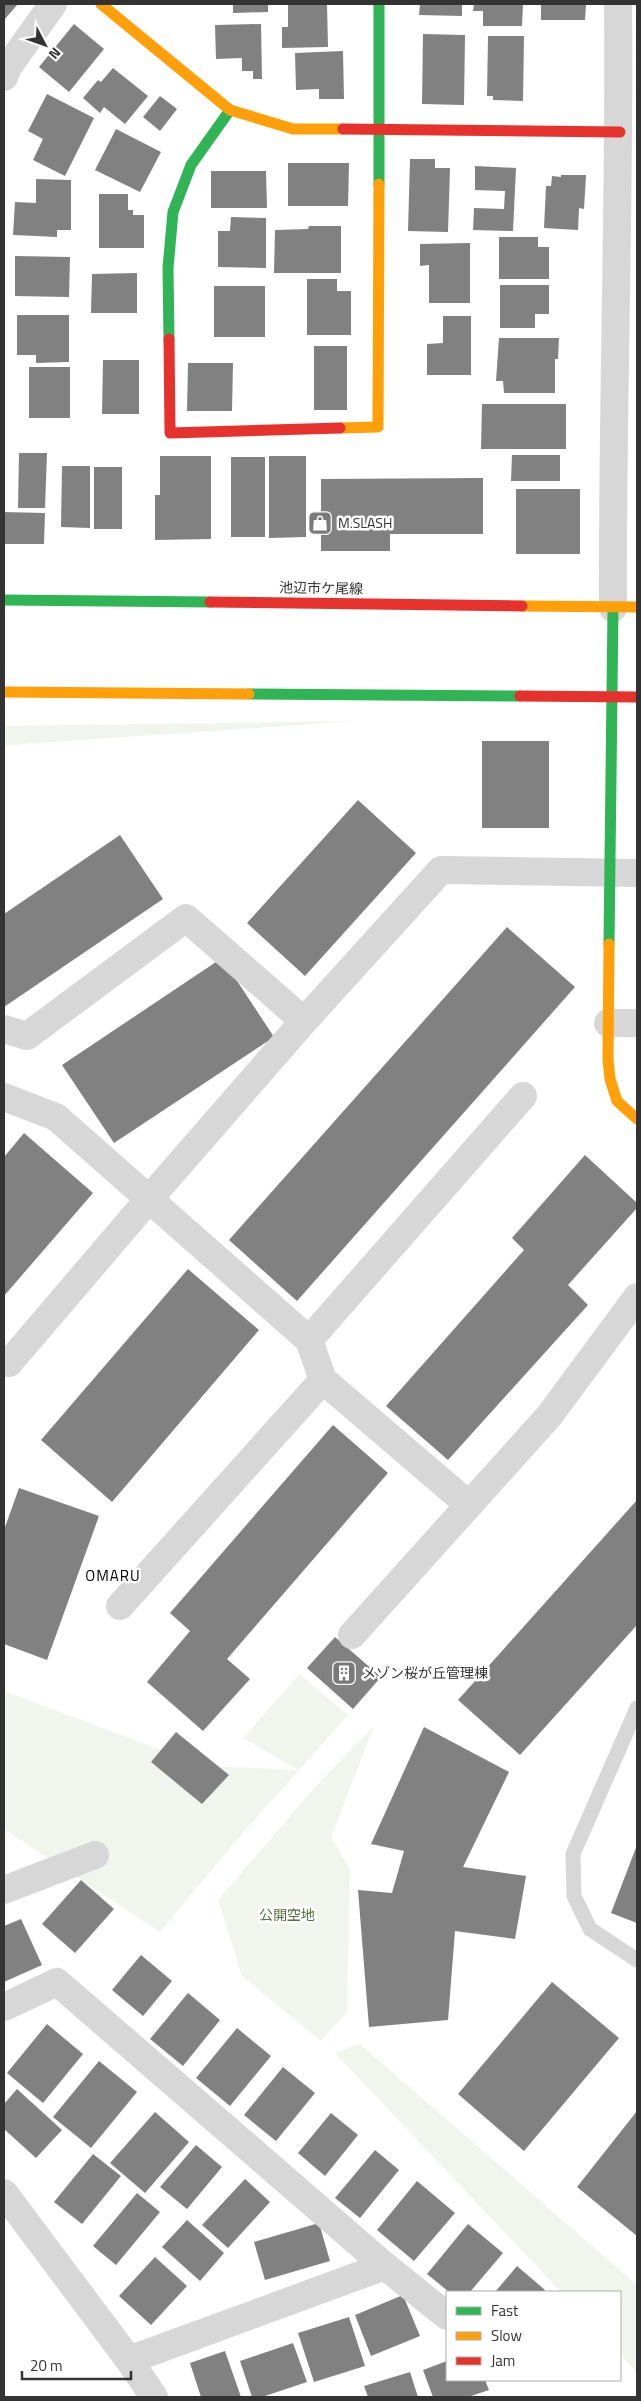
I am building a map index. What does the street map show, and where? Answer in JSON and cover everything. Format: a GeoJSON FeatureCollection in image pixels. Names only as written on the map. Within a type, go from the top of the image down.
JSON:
{"type":"FeatureCollection","features":[{"type":"Feature","properties":{"kind":"street"},"geometry":{"type":"LineString","coordinates":[[4,77],[8,67],[53,4]]}},
{"type":"Feature","properties":{"kind":"street"},"geometry":{"type":"LineString","coordinates":[[101,4],[230,110],[293,129],[628,132]]}},
{"type":"Feature","properties":{"kind":"street"},"geometry":{"type":"LineString","coordinates":[[230,110],[191,165],[173,212],[168,268],[170,432],[378,427],[377,130],[379,4]]}},
{"type":"Feature","properties":{"kind":"street"},"geometry":{"type":"LineString","coordinates":[[618,4],[628,132],[625,608],[613,697],[624,872],[608,1023],[611,1091],[623,1110],[637,1119]]}},
{"type":"Feature","properties":{"kind":"street","name":"池辺市ケ尾線"},"geometry":{"type":"LineString","coordinates":[[4,600],[625,608]]}},
{"type":"Feature","properties":{"kind":"street"},"geometry":{"type":"LineString","coordinates":[[4,692],[637,697]]}},
{"type":"Feature","properties":{"kind":"street"},"geometry":{"type":"LineString","coordinates":[[9,1363],[304,1021],[441,870],[624,872]]}},
{"type":"Feature","properties":{"kind":"street"},"geometry":{"type":"LineString","coordinates":[[4,1029],[27,1036],[186,918],[304,1021]]}},
{"type":"Feature","properties":{"kind":"street"},"geometry":{"type":"LineString","coordinates":[[608,1023],[637,1023]]}},
{"type":"Feature","properties":{"kind":"street"},"geometry":{"type":"LineString","coordinates":[[309,1340],[523,1096]]}},
{"type":"Feature","properties":{"kind":"street"},"geometry":{"type":"LineString","coordinates":[[4,1097],[56,1117],[309,1340],[323,1380],[469,1505]]}},
{"type":"Feature","properties":{"kind":"street"},"geometry":{"type":"LineString","coordinates":[[352,1636],[549,1416],[637,1297]]}},
{"type":"Feature","properties":{"kind":"street"},"geometry":{"type":"LineString","coordinates":[[120,1606],[323,1380]]}},
{"type":"Feature","properties":{"kind":"street"},"geometry":{"type":"LineString","coordinates":[[4,1890],[95,1855]]}},
{"type":"Feature","properties":{"kind":"street"},"geometry":{"type":"LineString","coordinates":[[4,2007],[57,1982],[385,2266],[446,2315]]}},
{"type":"Feature","properties":{"kind":"street"},"geometry":{"type":"LineString","coordinates":[[4,2193],[129,2360],[154,2397]]}},
{"type":"Feature","properties":{"kind":"street"},"geometry":{"type":"LineString","coordinates":[[129,2360],[385,2266]]}},
{"type":"Feature","properties":{"kind":"lane"},"geometry":{"type":"LineString","coordinates":[[637,1708],[573,1854],[574,1896],[590,1930],[637,1960]]}},
{"type":"Feature","properties":{"kind":"green space"},"geometry":{"type":"Polygon","coordinates":[[[357,721],[23,744],[4,746],[4,726],[357,721]]]}},
{"type":"Feature","properties":{"kind":"green space"},"geometry":{"type":"Polygon","coordinates":[[[299,1674],[348,1715],[242,1834],[160,1932],[4,1829],[4,1691],[203,1766],[298,1770],[243,1738],[299,1674]]]}},
{"type":"Feature","properties":{"kind":"green space","name":"公開空地"},"geometry":{"type":"Polygon","coordinates":[[[374,1726],[331,1837],[350,1869],[347,2012],[321,2041],[242,1976],[218,1900],[316,1786],[374,1726]]]}},
{"type":"Feature","properties":{"kind":"green space"},"geometry":{"type":"Polygon","coordinates":[[[360,2044],[637,2285],[637,2373],[621,2355],[621,2291],[560,2291],[335,2053],[360,2044]]]}},
{"type":"Feature","properties":{"kind":"building"},"geometry":{"type":"Polygon","coordinates":[[[4,4],[18,4],[4,20],[4,4]]]}},
{"type":"Feature","properties":{"kind":"building"},"geometry":{"type":"Polygon","coordinates":[[[233,4],[268,4],[268,12],[233,13],[233,4]]]}},
{"type":"Feature","properties":{"kind":"building"},"geometry":{"type":"Polygon","coordinates":[[[288,4],[327,4],[328,47],[282,48],[282,27],[288,27],[288,4]]]}},
{"type":"Feature","properties":{"kind":"building"},"geometry":{"type":"Polygon","coordinates":[[[420,4],[462,4],[462,16],[419,15],[420,4]]]}},
{"type":"Feature","properties":{"kind":"building"},"geometry":{"type":"Polygon","coordinates":[[[474,4],[523,4],[522,26],[483,26],[483,11],[473,11],[474,4]]]}},
{"type":"Feature","properties":{"kind":"building"},"geometry":{"type":"Polygon","coordinates":[[[541,4],[586,4],[585,20],[541,20],[541,4]]]}},
{"type":"Feature","properties":{"kind":"building"},"geometry":{"type":"Polygon","coordinates":[[[74,24],[104,49],[69,92],[39,67],[74,24]]]}},
{"type":"Feature","properties":{"kind":"building"},"geometry":{"type":"Polygon","coordinates":[[[261,24],[262,79],[253,79],[253,71],[242,71],[242,58],[216,59],[215,25],[261,24]]]}},
{"type":"Feature","properties":{"kind":"building"},"geometry":{"type":"Polygon","coordinates":[[[423,34],[465,35],[464,105],[422,104],[423,34]]]}},
{"type":"Feature","properties":{"kind":"building"},"geometry":{"type":"Polygon","coordinates":[[[488,36],[524,36],[523,101],[493,100],[493,96],[487,96],[488,36]]]}},
{"type":"Feature","properties":{"kind":"building"},"geometry":{"type":"Polygon","coordinates":[[[343,51],[344,99],[319,99],[319,89],[296,90],[295,53],[343,51]]]}},
{"type":"Feature","properties":{"kind":"building"},"geometry":{"type":"Polygon","coordinates":[[[113,68],[148,96],[125,124],[104,107],[100,113],[83,98],[98,80],[101,82],[113,68]]]}},
{"type":"Feature","properties":{"kind":"building"},"geometry":{"type":"Polygon","coordinates":[[[47,94],[94,118],[65,176],[33,160],[43,139],[28,131],[47,94]]]}},
{"type":"Feature","properties":{"kind":"building"},"geometry":{"type":"Polygon","coordinates":[[[160,96],[177,109],[160,131],[143,117],[160,96]]]}},
{"type":"Feature","properties":{"kind":"building"},"geometry":{"type":"Polygon","coordinates":[[[116,129],[161,152],[140,192],[95,170],[116,129]]]}},
{"type":"Feature","properties":{"kind":"building"},"geometry":{"type":"Polygon","coordinates":[[[410,159],[435,159],[435,168],[450,168],[448,232],[408,231],[410,159]]]}},
{"type":"Feature","properties":{"kind":"building"},"geometry":{"type":"Polygon","coordinates":[[[288,163],[349,163],[348,206],[288,206],[288,163]]]}},
{"type":"Feature","properties":{"kind":"building"},"geometry":{"type":"Polygon","coordinates":[[[475,166],[516,168],[513,231],[473,230],[474,208],[504,209],[505,191],[475,190],[475,166]]]}},
{"type":"Feature","properties":{"kind":"building"},"geometry":{"type":"Polygon","coordinates":[[[211,171],[266,171],[267,208],[211,208],[211,171]]]}},
{"type":"Feature","properties":{"kind":"building"},"geometry":{"type":"Polygon","coordinates":[[[561,175],[586,175],[584,209],[579,208],[578,230],[544,228],[546,186],[551,186],[552,176],[561,177],[561,175]]]}},
{"type":"Feature","properties":{"kind":"building"},"geometry":{"type":"Polygon","coordinates":[[[36,179],[71,180],[71,230],[57,230],[57,237],[13,235],[15,202],[36,203],[36,179]]]}},
{"type":"Feature","properties":{"kind":"building"},"geometry":{"type":"Polygon","coordinates":[[[99,194],[128,194],[128,210],[133,210],[133,215],[144,215],[144,248],[99,248],[99,194]]]}},
{"type":"Feature","properties":{"kind":"building"},"geometry":{"type":"Polygon","coordinates":[[[231,217],[266,218],[266,268],[218,267],[218,231],[230,231],[231,217]]]}},
{"type":"Feature","properties":{"kind":"building"},"geometry":{"type":"Polygon","coordinates":[[[309,226],[341,226],[341,273],[274,273],[275,230],[308,229],[309,226]]]}},
{"type":"Feature","properties":{"kind":"building"},"geometry":{"type":"Polygon","coordinates":[[[499,237],[538,237],[538,247],[549,247],[549,279],[499,279],[499,237]]]}},
{"type":"Feature","properties":{"kind":"building"},"geometry":{"type":"Polygon","coordinates":[[[470,243],[470,303],[429,303],[429,265],[420,266],[420,244],[470,243]]]}},
{"type":"Feature","properties":{"kind":"building"},"geometry":{"type":"Polygon","coordinates":[[[15,256],[70,257],[69,297],[15,296],[15,256]]]}},
{"type":"Feature","properties":{"kind":"building"},"geometry":{"type":"Polygon","coordinates":[[[137,273],[137,313],[91,313],[92,274],[137,273]]]}},
{"type":"Feature","properties":{"kind":"building"},"geometry":{"type":"Polygon","coordinates":[[[307,279],[337,279],[337,291],[351,291],[351,335],[307,335],[307,279]]]}},
{"type":"Feature","properties":{"kind":"building"},"geometry":{"type":"Polygon","coordinates":[[[500,285],[549,285],[549,314],[535,314],[535,328],[500,328],[500,285]]]}},
{"type":"Feature","properties":{"kind":"building"},"geometry":{"type":"Polygon","coordinates":[[[214,286],[265,286],[265,337],[214,337],[214,286]]]}},
{"type":"Feature","properties":{"kind":"building"},"geometry":{"type":"Polygon","coordinates":[[[17,315],[69,315],[69,362],[36,363],[36,355],[17,355],[17,315]]]}},
{"type":"Feature","properties":{"kind":"building"},"geometry":{"type":"Polygon","coordinates":[[[443,316],[471,316],[471,375],[427,375],[427,344],[443,343],[443,316]]]}},
{"type":"Feature","properties":{"kind":"building"},"geometry":{"type":"Polygon","coordinates":[[[499,338],[559,338],[558,359],[555,359],[555,393],[504,393],[503,381],[496,381],[499,338]]]}},
{"type":"Feature","properties":{"kind":"building"},"geometry":{"type":"Polygon","coordinates":[[[314,346],[347,346],[347,410],[314,410],[314,346]]]}},
{"type":"Feature","properties":{"kind":"building"},"geometry":{"type":"Polygon","coordinates":[[[103,360],[139,360],[139,414],[102,414],[103,360]]]}},
{"type":"Feature","properties":{"kind":"building"},"geometry":{"type":"Polygon","coordinates":[[[188,363],[233,363],[232,411],[187,411],[188,363]]]}},
{"type":"Feature","properties":{"kind":"building"},"geometry":{"type":"Polygon","coordinates":[[[29,367],[70,367],[70,418],[29,418],[29,367]]]}},
{"type":"Feature","properties":{"kind":"building"},"geometry":{"type":"Polygon","coordinates":[[[482,404],[566,404],[566,449],[481,449],[482,404]]]}},
{"type":"Feature","properties":{"kind":"building"},"geometry":{"type":"Polygon","coordinates":[[[19,453],[47,453],[45,508],[18,508],[19,453]]]}},
{"type":"Feature","properties":{"kind":"building"},"geometry":{"type":"Polygon","coordinates":[[[512,455],[560,455],[560,481],[511,481],[512,455]]]}},
{"type":"Feature","properties":{"kind":"building"},"geometry":{"type":"Polygon","coordinates":[[[160,456],[211,456],[211,539],[155,540],[155,495],[160,495],[160,456]]]}},
{"type":"Feature","properties":{"kind":"building"},"geometry":{"type":"Polygon","coordinates":[[[269,456],[306,456],[306,537],[269,538],[269,456]]]}},
{"type":"Feature","properties":{"kind":"building"},"geometry":{"type":"Polygon","coordinates":[[[231,457],[265,457],[265,537],[231,537],[231,457]]]}},
{"type":"Feature","properties":{"kind":"building"},"geometry":{"type":"Polygon","coordinates":[[[62,466],[90,466],[90,528],[61,527],[62,466]]]}},
{"type":"Feature","properties":{"kind":"building"},"geometry":{"type":"Polygon","coordinates":[[[94,467],[122,467],[122,529],[94,529],[94,467]]]}},
{"type":"Feature","properties":{"kind":"building"},"geometry":{"type":"Polygon","coordinates":[[[483,478],[483,534],[390,534],[390,551],[321,551],[321,479],[483,478]]]}},
{"type":"Feature","properties":{"kind":"building"},"geometry":{"type":"Polygon","coordinates":[[[516,489],[580,489],[580,554],[516,554],[516,489]]]}},
{"type":"Feature","properties":{"kind":"building"},"geometry":{"type":"Polygon","coordinates":[[[4,512],[45,513],[44,544],[4,544],[4,512]]]}},
{"type":"Feature","properties":{"kind":"building"},"geometry":{"type":"Polygon","coordinates":[[[482,741],[549,741],[549,828],[482,828],[482,741]]]}},
{"type":"Feature","properties":{"kind":"building"},"geometry":{"type":"Polygon","coordinates":[[[358,800],[416,853],[305,976],[247,923],[358,800]]]}},
{"type":"Feature","properties":{"kind":"building"},"geometry":{"type":"Polygon","coordinates":[[[120,835],[163,899],[4,1007],[4,914],[120,835]]]}},
{"type":"Feature","properties":{"kind":"building"},"geometry":{"type":"Polygon","coordinates":[[[507,927],[575,987],[297,1301],[229,1240],[507,927]]]}},
{"type":"Feature","properties":{"kind":"building"},"geometry":{"type":"Polygon","coordinates":[[[222,958],[274,1037],[114,1143],[62,1065],[222,958]]]}},
{"type":"Feature","properties":{"kind":"building"},"geometry":{"type":"Polygon","coordinates":[[[24,1133],[93,1193],[4,1296],[4,1157],[24,1133]]]}},
{"type":"Feature","properties":{"kind":"building"},"geometry":{"type":"Polygon","coordinates":[[[585,1155],[637,1203],[637,1208],[568,1285],[588,1305],[448,1460],[386,1406],[524,1250],[512,1238],[585,1155]]]}},
{"type":"Feature","properties":{"kind":"building"},"geometry":{"type":"Polygon","coordinates":[[[188,1269],[259,1330],[112,1502],[41,1440],[188,1269]]]}},
{"type":"Feature","properties":{"kind":"building"},"geometry":{"type":"Polygon","coordinates":[[[333,1425],[388,1473],[227,1659],[250,1679],[203,1731],[147,1682],[190,1631],[170,1613],[333,1425]]]}},
{"type":"Feature","properties":{"kind":"building"},"geometry":{"type":"Polygon","coordinates":[[[19,1488],[99,1516],[47,1660],[4,1644],[4,1530],[19,1488]]]}},
{"type":"Feature","properties":{"kind":"building"},"geometry":{"type":"Polygon","coordinates":[[[637,1500],[637,1625],[520,1755],[458,1700],[637,1500]]]}},
{"type":"Feature","properties":{"kind":"building","name":"メゾン桜が丘管理棟"},"geometry":{"type":"Polygon","coordinates":[[[335,1637],[381,1677],[353,1709],[307,1668],[335,1637]]]}},
{"type":"Feature","properties":{"kind":"building"},"geometry":{"type":"Polygon","coordinates":[[[424,1727],[509,1772],[463,1867],[526,1876],[515,1939],[455,1931],[448,2020],[369,2027],[358,1890],[392,1893],[404,1851],[371,1844],[424,1727]]]}},
{"type":"Feature","properties":{"kind":"building"},"geometry":{"type":"Polygon","coordinates":[[[176,1732],[229,1775],[202,1804],[151,1762],[176,1732]]]}},
{"type":"Feature","properties":{"kind":"building"},"geometry":{"type":"Polygon","coordinates":[[[637,1845],[637,1923],[611,1913],[637,1845]]]}},
{"type":"Feature","properties":{"kind":"building"},"geometry":{"type":"Polygon","coordinates":[[[81,1880],[114,1909],[75,1953],[42,1924],[81,1880]]]}},
{"type":"Feature","properties":{"kind":"building"},"geometry":{"type":"Polygon","coordinates":[[[21,1919],[42,1965],[4,1982],[4,1926],[21,1919]]]}},
{"type":"Feature","properties":{"kind":"building"},"geometry":{"type":"Polygon","coordinates":[[[141,1955],[172,1981],[143,2016],[112,1990],[141,1955]]]}},
{"type":"Feature","properties":{"kind":"building"},"geometry":{"type":"Polygon","coordinates":[[[552,1982],[619,2038],[524,2151],[458,2094],[552,1982]]]}},
{"type":"Feature","properties":{"kind":"building"},"geometry":{"type":"Polygon","coordinates":[[[188,1993],[220,2020],[183,2066],[150,2039],[188,1993]]]}},
{"type":"Feature","properties":{"kind":"building"},"geometry":{"type":"Polygon","coordinates":[[[47,2024],[83,2054],[43,2103],[7,2073],[47,2024]]]}},
{"type":"Feature","properties":{"kind":"building"},"geometry":{"type":"Polygon","coordinates":[[[237,2028],[271,2056],[230,2106],[196,2078],[237,2028]]]}},
{"type":"Feature","properties":{"kind":"building"},"geometry":{"type":"Polygon","coordinates":[[[99,2061],[137,2092],[91,2148],[53,2117],[99,2061]]]}},
{"type":"Feature","properties":{"kind":"building"},"geometry":{"type":"Polygon","coordinates":[[[283,2067],[315,2093],[276,2141],[244,2115],[283,2067]]]}},
{"type":"Feature","properties":{"kind":"building"},"geometry":{"type":"Polygon","coordinates":[[[17,2089],[62,2130],[36,2158],[4,2129],[4,2104],[17,2089]]]}},
{"type":"Feature","properties":{"kind":"building"},"geometry":{"type":"Polygon","coordinates":[[[637,2111],[637,2236],[577,2187],[637,2111]]]}},
{"type":"Feature","properties":{"kind":"building"},"geometry":{"type":"Polygon","coordinates":[[[155,2112],[189,2142],[145,2193],[110,2163],[155,2112]]]}},
{"type":"Feature","properties":{"kind":"building"},"geometry":{"type":"Polygon","coordinates":[[[331,2113],[358,2135],[325,2176],[298,2153],[331,2113]]]}},
{"type":"Feature","properties":{"kind":"building"},"geometry":{"type":"Polygon","coordinates":[[[196,2145],[222,2167],[187,2209],[160,2187],[196,2145]]]}},
{"type":"Feature","properties":{"kind":"building"},"geometry":{"type":"Polygon","coordinates":[[[375,2150],[399,2170],[360,2218],[335,2198],[375,2150]]]}},
{"type":"Feature","properties":{"kind":"building"},"geometry":{"type":"Polygon","coordinates":[[[93,2154],[121,2176],[82,2224],[54,2202],[93,2154]]]}},
{"type":"Feature","properties":{"kind":"building"},"geometry":{"type":"Polygon","coordinates":[[[245,2179],[270,2202],[228,2248],[202,2225],[245,2179]]]}},
{"type":"Feature","properties":{"kind":"building"},"geometry":{"type":"Polygon","coordinates":[[[417,2181],[455,2213],[414,2261],[377,2230],[417,2181]]]}},
{"type":"Feature","properties":{"kind":"building"},"geometry":{"type":"Polygon","coordinates":[[[137,2193],[160,2212],[116,2265],[93,2246],[137,2193]]]}},
{"type":"Feature","properties":{"kind":"building"},"geometry":{"type":"Polygon","coordinates":[[[187,2220],[224,2253],[200,2281],[162,2247],[187,2220]]]}},
{"type":"Feature","properties":{"kind":"building"},"geometry":{"type":"Polygon","coordinates":[[[319,2223],[330,2261],[265,2280],[254,2242],[319,2223]]]}},
{"type":"Feature","properties":{"kind":"building"},"geometry":{"type":"Polygon","coordinates":[[[468,2224],[503,2253],[471,2291],[448,2291],[427,2274],[468,2224]]]}},
{"type":"Feature","properties":{"kind":"building"},"geometry":{"type":"Polygon","coordinates":[[[155,2257],[187,2286],[151,2325],[119,2296],[155,2257]]]}},
{"type":"Feature","properties":{"kind":"building"},"geometry":{"type":"Polygon","coordinates":[[[517,2266],[545,2290],[544,2291],[496,2291],[517,2266]]]}},
{"type":"Feature","properties":{"kind":"building"},"geometry":{"type":"Polygon","coordinates":[[[403,2295],[420,2336],[371,2356],[355,2315],[403,2295]]]}},
{"type":"Feature","properties":{"kind":"building"},"geometry":{"type":"Polygon","coordinates":[[[349,2317],[365,2366],[314,2382],[298,2333],[349,2317]]]}},
{"type":"Feature","properties":{"kind":"building"},"geometry":{"type":"Polygon","coordinates":[[[293,2343],[307,2382],[262,2397],[252,2397],[240,2361],[293,2343]]]}},
{"type":"Feature","properties":{"kind":"building"},"geometry":{"type":"Polygon","coordinates":[[[225,2351],[241,2397],[201,2397],[190,2363],[225,2351]]]}},
{"type":"Feature","properties":{"kind":"building"},"geometry":{"type":"Polygon","coordinates":[[[446,2361],[446,2381],[485,2381],[489,2390],[468,2397],[433,2397],[423,2370],[446,2361]]]}},
{"type":"Feature","properties":{"kind":"building"},"geometry":{"type":"Polygon","coordinates":[[[410,2372],[418,2397],[368,2397],[364,2386],[410,2372]]]}},
{"type":"Feature","properties":{"kind":"traffic: fast"},"geometry":{"type":"LineString","coordinates":[[379,4],[379,184]]}},
{"type":"Feature","properties":{"kind":"traffic: fast"},"geometry":{"type":"LineString","coordinates":[[169,339],[168,268],[173,212],[191,165],[230,110]]}},
{"type":"Feature","properties":{"kind":"traffic: fast"},"geometry":{"type":"LineString","coordinates":[[4,600],[210,602]]}},
{"type":"Feature","properties":{"kind":"traffic: fast"},"geometry":{"type":"LineString","coordinates":[[609,944],[613,608]]}},
{"type":"Feature","properties":{"kind":"traffic: fast"},"geometry":{"type":"LineString","coordinates":[[249,694],[520,696]]}},
{"type":"Feature","properties":{"kind":"traffic: slow"},"geometry":{"type":"LineString","coordinates":[[101,4],[230,110],[293,129],[343,129]]}},
{"type":"Feature","properties":{"kind":"traffic: slow"},"geometry":{"type":"LineString","coordinates":[[340,428],[378,427],[379,184]]}},
{"type":"Feature","properties":{"kind":"traffic: slow"},"geometry":{"type":"LineString","coordinates":[[522,606],[637,607]]}},
{"type":"Feature","properties":{"kind":"traffic: slow"},"geometry":{"type":"LineString","coordinates":[[4,692],[249,694]]}},
{"type":"Feature","properties":{"kind":"traffic: slow"},"geometry":{"type":"LineString","coordinates":[[609,944],[608,1060],[610,1079],[617,1101],[637,1119]]}},
{"type":"Feature","properties":{"kind":"traffic: jam"},"geometry":{"type":"LineString","coordinates":[[343,129],[620,132]]}},
{"type":"Feature","properties":{"kind":"traffic: jam"},"geometry":{"type":"LineString","coordinates":[[169,339],[170,433],[340,428]]}},
{"type":"Feature","properties":{"kind":"traffic: jam"},"geometry":{"type":"LineString","coordinates":[[210,602],[522,606]]}},
{"type":"Feature","properties":{"kind":"traffic: jam"},"geometry":{"type":"LineString","coordinates":[[520,696],[637,697]]}},
{"type":"Feature","properties":{"kind":"place","name":"M.SLASH"},"geometry":{"type":"Point","coordinates":[320,523]}},
{"type":"Feature","properties":{"kind":"place","name":"メゾン桜が丘管理棟"},"geometry":{"type":"Point","coordinates":[344,1673]}},
{"type":"Feature","properties":{"kind":"district","name":"OMARU"},"geometry":{"type":"Point","coordinates":[113,1576]}}]}
